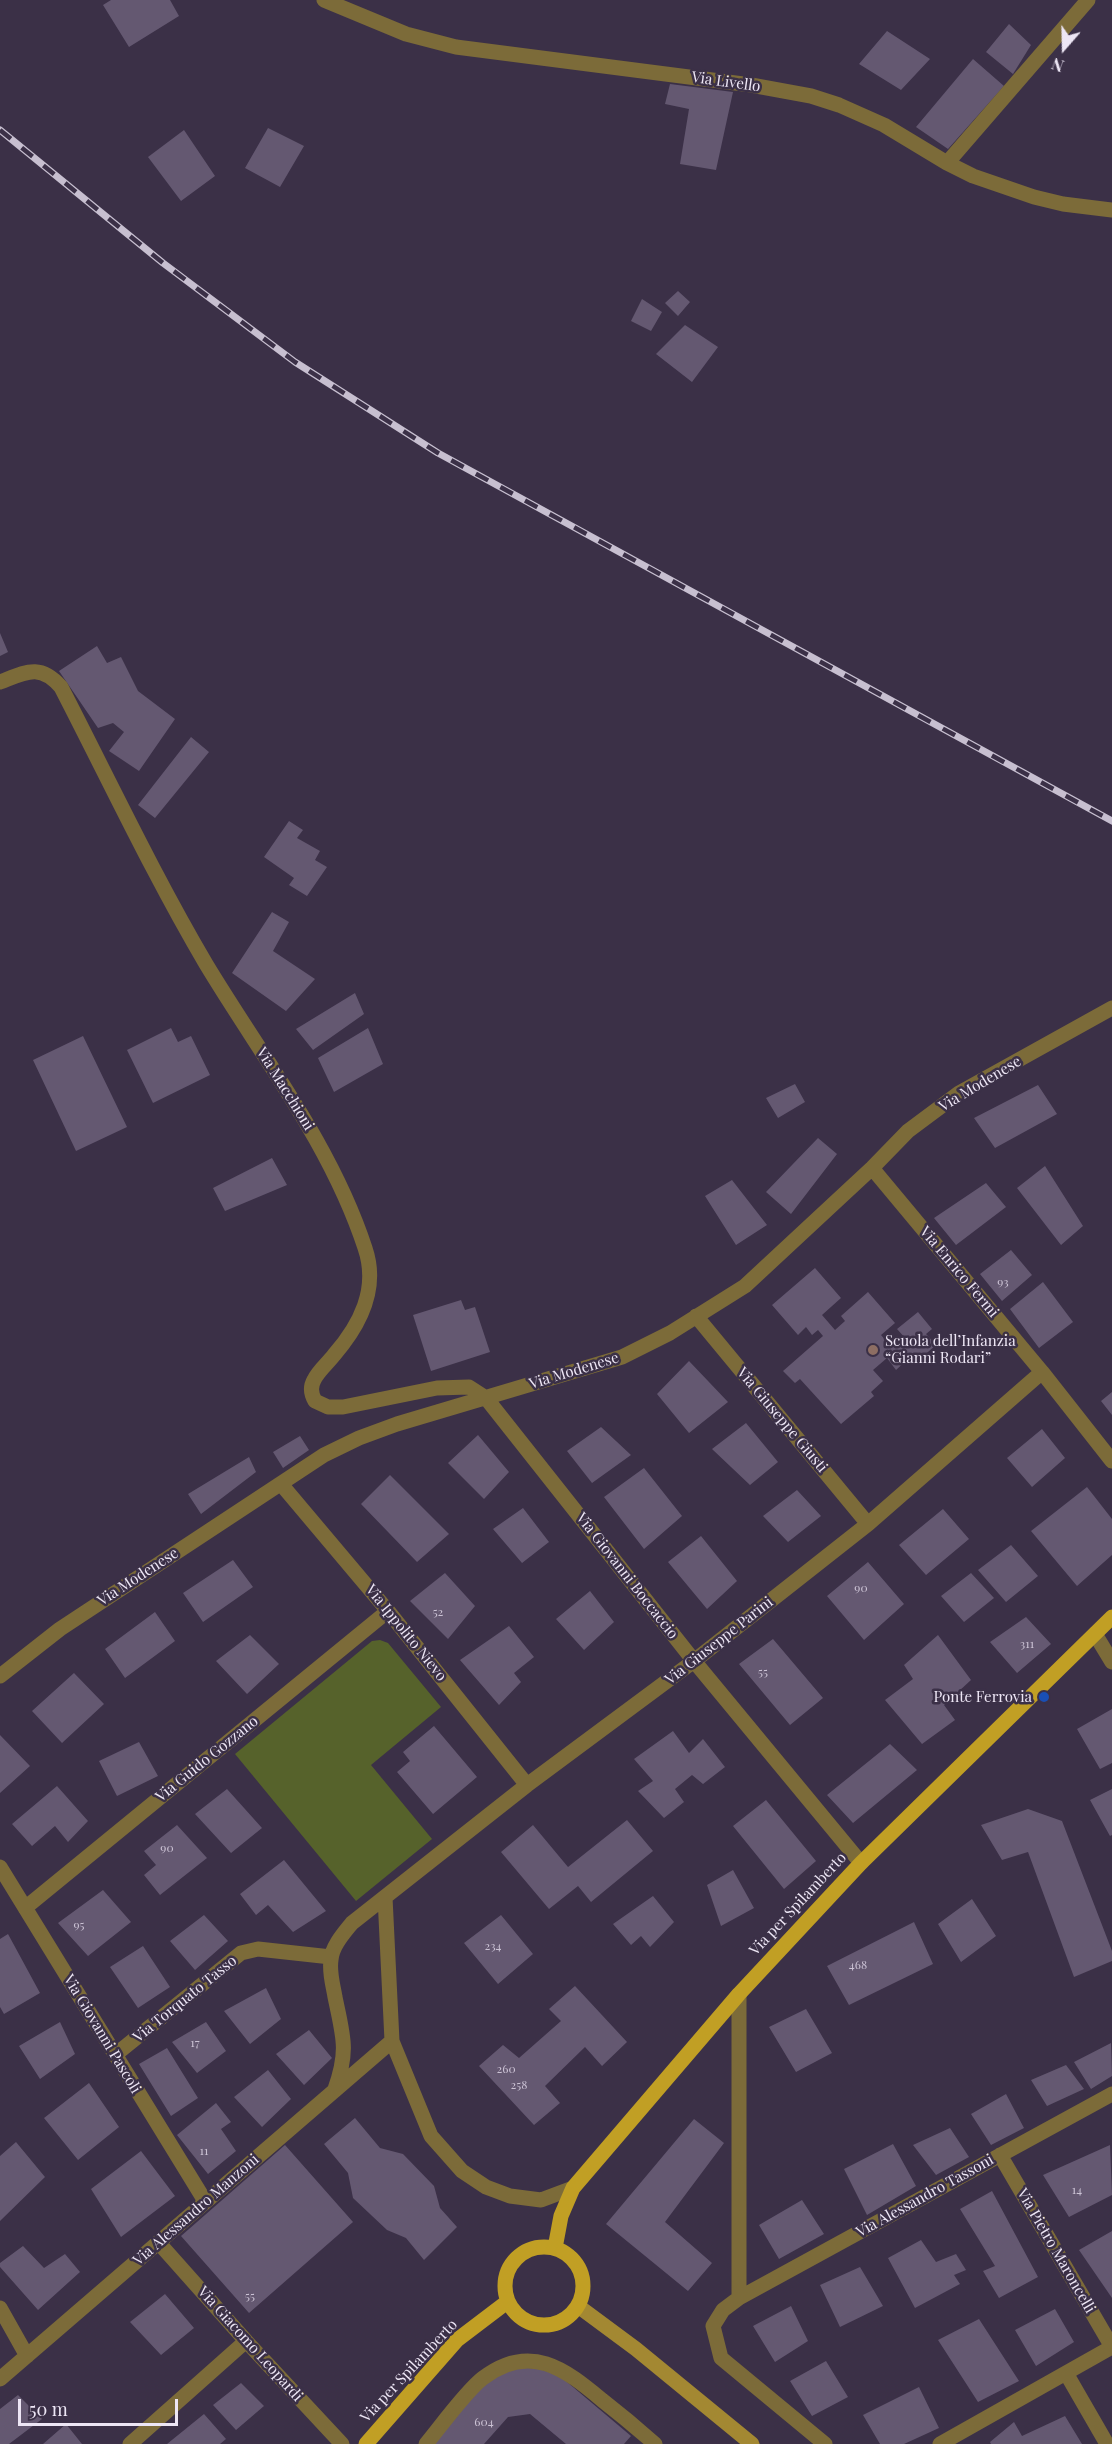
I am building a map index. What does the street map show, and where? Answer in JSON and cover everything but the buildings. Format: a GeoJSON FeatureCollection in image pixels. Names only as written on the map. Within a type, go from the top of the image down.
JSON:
{"type":"FeatureCollection","features":[{"type":"Feature","properties":{"kind":"main road","name":"Via per Spilamberto"},"geometry":{"type":"LineString","coordinates":[[555,2248],[561,2216],[573,2188],[739,1994],[861,1863],[1112,1617]]}},
{"type":"Feature","properties":{"kind":"main road"},"geometry":{"type":"LineString","coordinates":[[555,2248],[566,2253],[580,2272],[583,2283],[578,2306],[568,2317],[556,2324],[541,2326],[521,2318],[507,2302],[504,2289],[505,2277],[510,2265],[519,2255],[530,2249],[555,2248]]}},
{"type":"Feature","properties":{"kind":"main road","name":"Via per Spilamberto"},"geometry":{"type":"LineString","coordinates":[[366,2444],[457,2340],[507,2302]]}},
{"type":"Feature","properties":{"kind":"main road"},"geometry":{"type":"LineString","coordinates":[[578,2306],[636,2349],[752,2444]]}},
{"type":"Feature","properties":{"kind":"street","name":"Via Livello"},"geometry":{"type":"LineString","coordinates":[[324,0],[406,34],[456,46],[751,85],[811,96],[839,105],[884,125],[973,176],[1034,197],[1063,204],[1112,210]]}},
{"type":"Feature","properties":{"kind":"street"},"geometry":{"type":"LineString","coordinates":[[947,163],[1088,0]]}},
{"type":"Feature","properties":{"kind":"street","name":"Via Macchioni"},"geometry":{"type":"LineString","coordinates":[[0,682],[36,671],[46,673],[61,687],[164,890],[210,971],[308,1122],[353,1215],[369,1260],[369,1292],[364,1310],[354,1330],[314,1379],[311,1389],[315,1401],[328,1407],[343,1407],[437,1388],[469,1387],[486,1398]]}},
{"type":"Feature","properties":{"kind":"street","name":"Via Modenese"},"geometry":{"type":"LineString","coordinates":[[0,1676],[45,1639],[324,1455],[359,1438],[397,1424],[622,1357],[649,1345],[745,1286],[872,1168],[908,1131],[959,1093],[1112,1008]]}},
{"type":"Feature","properties":{"kind":"street","name":"Via Enrico Fermi"},"geometry":{"type":"LineString","coordinates":[[872,1168],[1042,1372],[1112,1461]]}},
{"type":"Feature","properties":{"kind":"street","name":"Via Giuseppe Giusti"},"geometry":{"type":"LineString","coordinates":[[696,1316],[868,1524]]}},
{"type":"Feature","properties":{"kind":"street","name":"Via Giuseppe Parini"},"geometry":{"type":"LineString","coordinates":[[331,1957],[341,1937],[352,1923],[527,1785],[694,1661],[868,1524],[1042,1372]]}},
{"type":"Feature","properties":{"kind":"street","name":"Via Giovanni Boccaccio"},"geometry":{"type":"LineString","coordinates":[[486,1398],[694,1661],[861,1863]]}},
{"type":"Feature","properties":{"kind":"street","name":"Via Ippolito Nievo"},"geometry":{"type":"LineString","coordinates":[[281,1484],[388,1611],[527,1785]]}},
{"type":"Feature","properties":{"kind":"street","name":"Via Guido Gozzano"},"geometry":{"type":"LineString","coordinates":[[25,1908],[388,1611]]}},
{"type":"Feature","properties":{"kind":"street"},"geometry":{"type":"LineString","coordinates":[[1095,1634],[1112,1662]]}},
{"type":"Feature","properties":{"kind":"street","name":"Via Giovanni Pascoli"},"geometry":{"type":"LineString","coordinates":[[0,1867],[205,2201]]}},
{"type":"Feature","properties":{"kind":"street"},"geometry":{"type":"LineString","coordinates":[[385,1897],[392,2041],[431,2136],[462,2171],[486,2187],[510,2196],[542,2199],[573,2188]]}},
{"type":"Feature","properties":{"kind":"street","name":"Via Torquato Tasso"},"geometry":{"type":"LineString","coordinates":[[115,2055],[242,1953],[258,1949],[331,1957]]}},
{"type":"Feature","properties":{"kind":"street"},"geometry":{"type":"LineString","coordinates":[[331,1957],[330,1971],[345,2050],[342,2070],[335,2090]]}},
{"type":"Feature","properties":{"kind":"street"},"geometry":{"type":"LineString","coordinates":[[739,1994],[739,2298]]}},
{"type":"Feature","properties":{"kind":"street","name":"Via Alessandro Manzoni"},"geometry":{"type":"LineString","coordinates":[[0,2379],[392,2041]]}},
{"type":"Feature","properties":{"kind":"street","name":"Via Alessandro Tassoni"},"geometry":{"type":"LineString","coordinates":[[825,2444],[722,2358],[713,2326],[723,2310],[739,2298],[1112,2094]]}},
{"type":"Feature","properties":{"kind":"street","name":"Via Pietro Maroncelli"},"geometry":{"type":"LineString","coordinates":[[1000,2155],[1112,2347]]}},
{"type":"Feature","properties":{"kind":"street","name":"Via Giacomo Leopardi"},"geometry":{"type":"LineString","coordinates":[[159,2242],[246,2341],[342,2444]]}},
{"type":"Feature","properties":{"kind":"street"},"geometry":{"type":"LineString","coordinates":[[0,2308],[27,2356]]}},
{"type":"Feature","properties":{"kind":"street"},"geometry":{"type":"LineString","coordinates":[[130,2444],[246,2341]]}},
{"type":"Feature","properties":{"kind":"street"},"geometry":{"type":"LineString","coordinates":[[940,2444],[1112,2347]]}},
{"type":"Feature","properties":{"kind":"street"},"geometry":{"type":"LineString","coordinates":[[426,2444],[481,2379],[509,2364],[525,2362],[542,2362],[572,2374],[655,2444]]}},
{"type":"Feature","properties":{"kind":"street"},"geometry":{"type":"LineString","coordinates":[[1066,2373],[1107,2444]]}},
{"type":"Feature","properties":{"kind":"green space"},"geometry":{"type":"Polygon","coordinates":[[[380,1640],[388,1643],[441,1707],[371,1765],[432,1839],[356,1901],[235,1754],[372,1641],[380,1640]]]}},
{"type":"Feature","properties":{"kind":"railway"},"geometry":{"type":"LineString","coordinates":[[0,130],[163,263],[295,362],[438,453],[1112,821]]}},
{"type":"Feature","properties":{"kind":"place","name":"Scuola dell’Infanzia “Gianni Rodari”"},"geometry":{"type":"Point","coordinates":[873,1350]}},
{"type":"Feature","properties":{"kind":"place","name":"Ponte Ferrovia"},"geometry":{"type":"Point","coordinates":[1044,1697]}}]}
